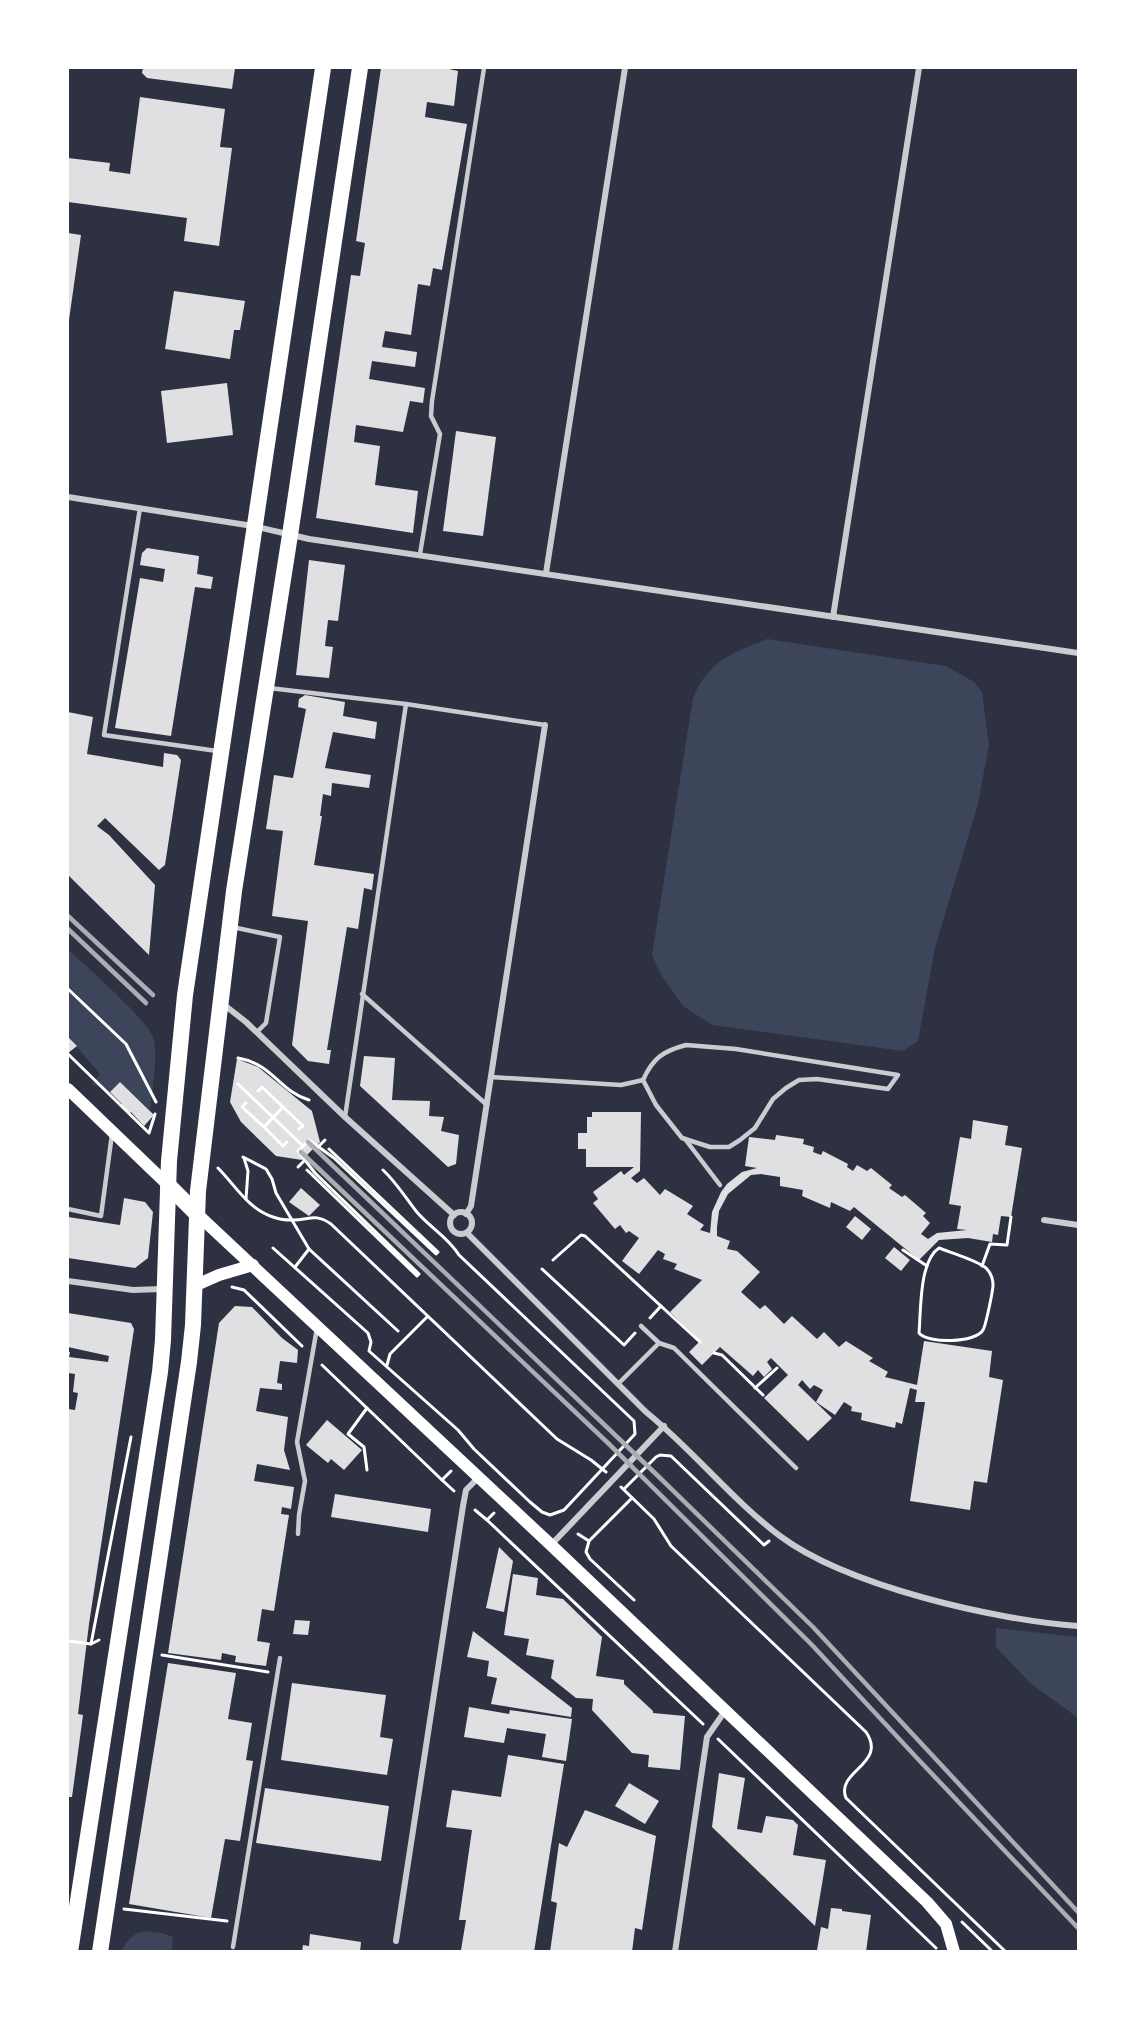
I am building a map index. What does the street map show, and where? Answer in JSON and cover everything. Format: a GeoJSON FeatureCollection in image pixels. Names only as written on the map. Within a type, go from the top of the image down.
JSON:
{"type":"FeatureCollection","features":[{"type":"Feature","properties":{"kind":"highway"},"geometry":{"type":"LineString","coordinates":[[70,1952],[158,1387],[163,1340],[168,1185],[185,995],[323,68]]}},
{"type":"Feature","properties":{"kind":"highway"},"geometry":{"type":"LineString","coordinates":[[100,1952],[189,1362],[196,1213],[229,926],[360,68]]}},
{"type":"Feature","properties":{"kind":"highway"},"geometry":{"type":"LineString","coordinates":[[168,1185],[196,1213]]}},
{"type":"Feature","properties":{"kind":"main road"},"geometry":{"type":"LineString","coordinates":[[68,1089],[168,1185]]}},
{"type":"Feature","properties":{"kind":"main road"},"geometry":{"type":"LineString","coordinates":[[196,1213],[551,1545],[927,1902],[946,1924],[954,1951]]}},
{"type":"Feature","properties":{"kind":"main road"},"geometry":{"type":"LineString","coordinates":[[194,1286],[219,1275],[253,1265]]}},
{"type":"Feature","properties":{"kind":"street"},"geometry":{"type":"LineString","coordinates":[[546,573],[625,68]]}},
{"type":"Feature","properties":{"kind":"street"},"geometry":{"type":"LineString","coordinates":[[833,616],[919,68]]}},
{"type":"Feature","properties":{"kind":"street"},"geometry":{"type":"LineString","coordinates":[[68,496],[254,526],[290,535],[1078,653]]}},
{"type":"Feature","properties":{"kind":"street"},"geometry":{"type":"LineString","coordinates":[[466,1214],[471,1206],[545,725]]}},
{"type":"Feature","properties":{"kind":"street"},"geometry":{"type":"LineString","coordinates":[[220,1002],[257,1032],[345,1117],[454,1215]]}},
{"type":"Feature","properties":{"kind":"street"},"geometry":{"type":"LineString","coordinates":[[460,1212],[466,1214],[472,1223],[467,1233],[453,1232],[450,1223],[454,1215],[460,1212]]}},
{"type":"Feature","properties":{"kind":"street"},"geometry":{"type":"LineString","coordinates":[[1044,1220],[1078,1225]]}},
{"type":"Feature","properties":{"kind":"street"},"geometry":{"type":"LineString","coordinates":[[467,1233],[664,1426],[777,1533],[798,1548],[877,1582],[957,1605],[1034,1621],[1078,1626]]}},
{"type":"Feature","properties":{"kind":"street"},"geometry":{"type":"LineString","coordinates":[[68,1281],[133,1290],[165,1288]]}},
{"type":"Feature","properties":{"kind":"street"},"geometry":{"type":"LineString","coordinates":[[551,1545],[664,1426]]}},
{"type":"Feature","properties":{"kind":"street"},"geometry":{"type":"LineString","coordinates":[[396,1941],[464,1500],[466,1490],[478,1478]]}},
{"type":"Feature","properties":{"kind":"street"},"geometry":{"type":"LineString","coordinates":[[675,1952],[707,1737],[725,1712]]}},
{"type":"Feature","properties":{"kind":"lane"},"geometry":{"type":"LineString","coordinates":[[420,554],[440,434],[431,416],[432,401],[484,68]]}},
{"type":"Feature","properties":{"kind":"lane"},"geometry":{"type":"LineString","coordinates":[[140,507],[104,735],[221,752]]}},
{"type":"Feature","properties":{"kind":"lane"},"geometry":{"type":"LineString","coordinates":[[266,687],[406,704],[545,725]]}},
{"type":"Feature","properties":{"kind":"lane"},"geometry":{"type":"LineString","coordinates":[[345,1117],[406,704]]}},
{"type":"Feature","properties":{"kind":"lane"},"geometry":{"type":"LineString","coordinates":[[229,926],[280,937],[266,1023],[257,1032]]}},
{"type":"Feature","properties":{"kind":"lane"},"geometry":{"type":"LineString","coordinates":[[362,993],[487,1105]]}},
{"type":"Feature","properties":{"kind":"lane"},"geometry":{"type":"LineString","coordinates":[[686,1045],[736,1049],[898,1075],[888,1089],[817,1079],[799,1080],[774,1099],[755,1128],[729,1147],[710,1147],[682,1138],[656,1105],[643,1080],[649,1068],[668,1050],[686,1045]]}},
{"type":"Feature","properties":{"kind":"lane"},"geometry":{"type":"LineString","coordinates":[[491,1077],[621,1085],[643,1080]]}},
{"type":"Feature","properties":{"kind":"lane"},"geometry":{"type":"LineString","coordinates":[[68,1209],[101,1215],[112,1131]]}},
{"type":"Feature","properties":{"kind":"lane"},"geometry":{"type":"LineString","coordinates":[[685,1139],[720,1185]]}},
{"type":"Feature","properties":{"kind":"lane"},"geometry":{"type":"LineString","coordinates":[[298,1534],[305,1481],[297,1442],[317,1326]]}},
{"type":"Feature","properties":{"kind":"lane"},"geometry":{"type":"LineString","coordinates":[[641,1326],[659,1343],[674,1348],[796,1468]]}},
{"type":"Feature","properties":{"kind":"lane"},"geometry":{"type":"LineString","coordinates":[[619,1383],[659,1343]]}},
{"type":"Feature","properties":{"kind":"lane"},"geometry":{"type":"LineString","coordinates":[[233,1947],[280,1658]]}},
{"type":"Feature","properties":{"kind":"path"},"geometry":{"type":"LineString","coordinates":[[68,989],[126,1044],[157,1102],[173,1121]]}},
{"type":"Feature","properties":{"kind":"path"},"geometry":{"type":"LineString","coordinates":[[68,1054],[149,1133],[157,1102]]}},
{"type":"Feature","properties":{"kind":"path"},"geometry":{"type":"LineString","coordinates":[[238,1058],[258,1064],[268,1070],[295,1095],[313,1102]]}},
{"type":"Feature","properties":{"kind":"path"},"geometry":{"type":"LineString","coordinates":[[238,1083],[303,1146]]}},
{"type":"Feature","properties":{"kind":"path"},"geometry":{"type":"LineString","coordinates":[[258,1091],[262,1087],[303,1126],[299,1129]]}},
{"type":"Feature","properties":{"kind":"path"},"geometry":{"type":"LineString","coordinates":[[246,1103],[243,1107],[283,1146],[287,1142]]}},
{"type":"Feature","properties":{"kind":"path"},"geometry":{"type":"LineString","coordinates":[[264,1127],[283,1107]]}},
{"type":"Feature","properties":{"kind":"path"},"geometry":{"type":"LineString","coordinates":[[307,1170],[417,1276],[418,1274],[315,1173],[298,1150],[309,1140],[334,1158],[436,1254],[438,1252],[329,1149]]}},
{"type":"Feature","properties":{"kind":"path"},"geometry":{"type":"LineString","coordinates":[[318,1147],[325,1140]]}},
{"type":"Feature","properties":{"kind":"path"},"geometry":{"type":"LineString","coordinates":[[202,1152],[246,1200],[265,1214],[293,1221],[314,1217],[324,1220],[556,1439],[616,1478],[624,1490],[654,1519],[671,1546],[866,1732],[872,1743],[871,1751],[869,1757],[847,1780],[844,1793],[846,1798],[1006,1952]]}},
{"type":"Feature","properties":{"kind":"path"},"geometry":{"type":"LineString","coordinates":[[246,1200],[248,1171],[243,1157],[266,1169],[276,1193],[309,1249],[398,1331]]}},
{"type":"Feature","properties":{"kind":"path"},"geometry":{"type":"LineString","coordinates":[[298,1167],[305,1160]]}},
{"type":"Feature","properties":{"kind":"path"},"geometry":{"type":"LineString","coordinates":[[273,1248],[368,1333],[371,1342],[369,1351],[459,1430],[473,1448],[517,1490],[542,1512],[550,1515],[564,1510],[635,1434],[636,1427],[631,1418],[459,1255],[453,1246],[416,1211],[393,1179],[377,1164]]}},
{"type":"Feature","properties":{"kind":"path"},"geometry":{"type":"LineString","coordinates":[[982,1266],[990,1244],[1007,1245],[1011,1217]]}},
{"type":"Feature","properties":{"kind":"path"},"geometry":{"type":"LineString","coordinates":[[553,1260],[581,1235],[585,1236],[700,1342]]}},
{"type":"Feature","properties":{"kind":"path"},"geometry":{"type":"LineString","coordinates":[[939,1248],[985,1267],[991,1276],[993,1286],[983,1330],[975,1338],[934,1340],[922,1337],[919,1333],[923,1282],[927,1266],[935,1250],[939,1248]]}},
{"type":"Feature","properties":{"kind":"path"},"geometry":{"type":"LineString","coordinates":[[295,1267],[309,1249]]}},
{"type":"Feature","properties":{"kind":"path"},"geometry":{"type":"LineString","coordinates":[[903,1250],[927,1266]]}},
{"type":"Feature","properties":{"kind":"path"},"geometry":{"type":"LineString","coordinates":[[542,1269],[624,1345],[661,1306]]}},
{"type":"Feature","properties":{"kind":"path"},"geometry":{"type":"LineString","coordinates":[[227,1288],[236,1287],[244,1290],[442,1480],[487,1520],[517,1490]]}},
{"type":"Feature","properties":{"kind":"path"},"geometry":{"type":"LineString","coordinates":[[388,1367],[387,1360],[390,1354],[427,1317]]}},
{"type":"Feature","properties":{"kind":"path"},"geometry":{"type":"LineString","coordinates":[[714,1353],[722,1355],[763,1395]]}},
{"type":"Feature","properties":{"kind":"path"},"geometry":{"type":"LineString","coordinates":[[755,1388],[777,1368]]}},
{"type":"Feature","properties":{"kind":"path"},"geometry":{"type":"LineString","coordinates":[[367,1408],[348,1434],[364,1448],[367,1470]]}},
{"type":"Feature","properties":{"kind":"path"},"geometry":{"type":"LineString","coordinates":[[91,1644],[131,1433]]}},
{"type":"Feature","properties":{"kind":"path"},"geometry":{"type":"LineString","coordinates":[[442,1480],[473,1448]]}},
{"type":"Feature","properties":{"kind":"path"},"geometry":{"type":"LineString","coordinates":[[624,1490],[656,1457],[671,1456],[764,1545],[769,1541]]}},
{"type":"Feature","properties":{"kind":"path"},"geometry":{"type":"LineString","coordinates":[[632,1498],[589,1541],[586,1552],[590,1559],[642,1608]]}},
{"type":"Feature","properties":{"kind":"path"},"geometry":{"type":"LineString","coordinates":[[68,1641],[91,1644],[99,1640]]}},
{"type":"Feature","properties":{"kind":"path"},"geometry":{"type":"LineString","coordinates":[[157,1652],[163,1656],[278,1673]]}},
{"type":"Feature","properties":{"kind":"path"},"geometry":{"type":"LineString","coordinates":[[121,1919],[124,1908],[237,1923]]}},
{"type":"Feature","properties":{"kind":"shaded area"},"geometry":{"type":"Polygon","coordinates":[[[767,639],[946,666],[974,682],[982,692],[989,745],[978,804],[935,948],[918,1041],[903,1051],[712,1025],[683,1006],[661,975],[652,955],[693,698],[706,675],[722,660],[767,639]]]}},
{"type":"Feature","properties":{"kind":"shaded area"},"geometry":{"type":"Polygon","coordinates":[[[68,949],[142,1020],[150,1032],[154,1040],[155,1056],[150,1110],[120,1082],[110,1092],[92,1084],[100,1074],[68,1037],[68,949]]]}},
{"type":"Feature","properties":{"kind":"shaded area"},"geometry":{"type":"Polygon","coordinates":[[[996,1628],[1078,1637],[1078,1718],[1030,1683],[996,1647],[996,1628]]]}},
{"type":"Feature","properties":{"kind":"shaded area"},"geometry":{"type":"Polygon","coordinates":[[[144,1931],[173,1937],[172,1951],[121,1951],[130,1938],[144,1931]]]}},
{"type":"Feature","properties":{"kind":"building"},"geometry":{"type":"Polygon","coordinates":[[[143,68],[235,68],[232,89],[147,78],[142,73],[143,68]]]}},
{"type":"Feature","properties":{"kind":"building"},"geometry":{"type":"Polygon","coordinates":[[[381,68],[444,68],[458,71],[454,106],[427,102],[425,117],[467,124],[442,270],[433,268],[430,286],[418,284],[411,335],[385,331],[382,347],[417,352],[415,367],[372,361],[369,379],[425,388],[423,403],[410,401],[403,432],[356,425],[354,442],[380,446],[375,485],[418,491],[413,533],[316,518],[351,275],[360,276],[365,243],[356,241],[381,68]]]}},
{"type":"Feature","properties":{"kind":"building"},"geometry":{"type":"Polygon","coordinates":[[[140,97],[225,109],[220,147],[232,148],[219,246],[184,241],[187,218],[68,202],[68,158],[110,163],[109,171],[130,174],[140,97]]]}},
{"type":"Feature","properties":{"kind":"building"},"geometry":{"type":"Polygon","coordinates":[[[68,233],[81,235],[69,320],[68,320],[68,233]]]}},
{"type":"Feature","properties":{"kind":"building"},"geometry":{"type":"Polygon","coordinates":[[[174,291],[245,301],[240,330],[234,330],[230,359],[165,349],[174,291]]]}},
{"type":"Feature","properties":{"kind":"building"},"geometry":{"type":"Polygon","coordinates":[[[227,383],[233,435],[167,443],[161,391],[227,383]]]}},
{"type":"Feature","properties":{"kind":"building"},"geometry":{"type":"Polygon","coordinates":[[[456,431],[496,437],[483,536],[443,531],[456,431]]]}},
{"type":"Feature","properties":{"kind":"building"},"geometry":{"type":"Polygon","coordinates":[[[147,548],[199,556],[197,574],[213,577],[211,589],[195,587],[171,736],[115,728],[140,578],[163,582],[165,569],[140,565],[142,553],[147,548]]]}},
{"type":"Feature","properties":{"kind":"building"},"geometry":{"type":"Polygon","coordinates":[[[309,560],[345,565],[338,621],[328,620],[325,646],[333,647],[329,678],[296,675],[309,560]]]}},
{"type":"Feature","properties":{"kind":"building"},"geometry":{"type":"Polygon","coordinates":[[[305,695],[345,702],[343,716],[377,722],[375,739],[333,732],[325,768],[371,775],[369,788],[332,783],[331,796],[323,794],[314,865],[374,874],[372,890],[364,888],[358,929],[347,927],[327,1050],[331,1050],[329,1064],[308,1061],[292,1045],[308,921],[272,916],[283,831],[266,829],[274,775],[293,778],[306,709],[298,707],[299,699],[305,695]]]}},
{"type":"Feature","properties":{"kind":"building"},"geometry":{"type":"Polygon","coordinates":[[[68,712],[93,717],[87,754],[163,767],[164,753],[177,755],[181,760],[165,865],[159,870],[105,818],[97,826],[109,835],[155,885],[149,955],[68,875],[68,712]]]}},
{"type":"Feature","properties":{"kind":"building"},"geometry":{"type":"Polygon","coordinates":[[[68,1037],[77,1046],[68,1053],[68,1037]]]}},
{"type":"Feature","properties":{"kind":"building"},"geometry":{"type":"Polygon","coordinates":[[[364,1056],[395,1058],[392,1100],[430,1101],[429,1116],[444,1117],[441,1131],[459,1135],[456,1164],[448,1167],[360,1086],[364,1056]]]}},
{"type":"Feature","properties":{"kind":"building"},"geometry":{"type":"Polygon","coordinates":[[[237,1059],[258,1067],[312,1111],[320,1142],[302,1160],[276,1156],[241,1122],[230,1102],[237,1059]]]}},
{"type":"Feature","properties":{"kind":"building"},"geometry":{"type":"Polygon","coordinates":[[[120,1082],[154,1115],[144,1126],[131,1112],[129,1114],[120,1106],[122,1104],[110,1092],[120,1082]]]}},
{"type":"Feature","properties":{"kind":"building"},"geometry":{"type":"Polygon","coordinates":[[[592,1112],[641,1112],[640,1171],[631,1178],[637,1183],[644,1178],[660,1195],[665,1189],[693,1206],[687,1214],[704,1225],[700,1230],[710,1233],[712,1212],[721,1192],[742,1172],[757,1168],[745,1166],[749,1137],[775,1140],[776,1135],[804,1139],[803,1144],[814,1147],[813,1152],[821,1155],[823,1151],[848,1164],[847,1167],[853,1171],[857,1165],[867,1171],[871,1168],[892,1185],[889,1188],[902,1197],[905,1195],[926,1213],[923,1216],[930,1223],[921,1234],[928,1239],[937,1233],[967,1230],[957,1229],[961,1206],[949,1204],[960,1137],[971,1139],[973,1120],[1008,1126],[1005,1145],[1022,1148],[1011,1217],[1001,1216],[998,1235],[993,1234],[992,1242],[968,1238],[939,1240],[919,1260],[854,1207],[850,1211],[831,1202],[830,1208],[802,1196],[803,1190],[780,1186],[780,1177],[761,1174],[751,1175],[728,1194],[719,1211],[717,1227],[717,1236],[730,1241],[727,1249],[737,1251],[760,1272],[741,1292],[760,1309],[765,1305],[784,1324],[792,1316],[817,1339],[824,1332],[839,1347],[846,1341],[873,1358],[869,1361],[888,1372],[885,1377],[917,1385],[924,1341],[992,1351],[989,1377],[1003,1380],[987,1483],[974,1481],[970,1510],[910,1501],[925,1402],[915,1402],[917,1390],[910,1388],[902,1424],[896,1422],[895,1428],[861,1420],[862,1413],[851,1411],[852,1407],[844,1402],[835,1415],[816,1402],[823,1390],[814,1385],[810,1389],[802,1380],[798,1385],[832,1418],[808,1441],[764,1398],[788,1375],[771,1358],[767,1362],[772,1369],[764,1377],[758,1370],[753,1376],[720,1347],[702,1365],[689,1352],[700,1341],[670,1312],[702,1280],[674,1269],[677,1264],[663,1259],[665,1254],[658,1250],[639,1274],[622,1261],[639,1238],[629,1231],[626,1233],[620,1225],[615,1229],[593,1203],[598,1199],[593,1192],[621,1171],[624,1175],[634,1167],[586,1167],[586,1149],[578,1149],[578,1133],[587,1133],[587,1117],[592,1117],[592,1112]]]}},
{"type":"Feature","properties":{"kind":"building"},"geometry":{"type":"Polygon","coordinates":[[[301,1188],[320,1205],[309,1216],[289,1202],[301,1188]]]}},
{"type":"Feature","properties":{"kind":"building"},"geometry":{"type":"Polygon","coordinates":[[[124,1198],[145,1202],[153,1212],[148,1258],[135,1268],[68,1258],[68,1217],[120,1225],[124,1198]]]}},
{"type":"Feature","properties":{"kind":"building"},"geometry":{"type":"Polygon","coordinates":[[[855,1216],[871,1229],[862,1240],[846,1227],[855,1216]]]}},
{"type":"Feature","properties":{"kind":"building"},"geometry":{"type":"Polygon","coordinates":[[[894,1247],[910,1260],[901,1271],[885,1258],[894,1247]]]}},
{"type":"Feature","properties":{"kind":"building"},"geometry":{"type":"Polygon","coordinates":[[[235,1306],[252,1307],[282,1338],[298,1350],[297,1363],[280,1361],[277,1383],[282,1384],[282,1390],[260,1388],[256,1411],[288,1417],[284,1450],[290,1470],[257,1464],[254,1481],[294,1487],[291,1509],[282,1507],[281,1514],[289,1515],[274,1611],[262,1609],[257,1641],[270,1643],[266,1666],[235,1662],[236,1656],[222,1653],[221,1660],[168,1653],[219,1323],[235,1306]]]}},
{"type":"Feature","properties":{"kind":"building"},"geometry":{"type":"Polygon","coordinates":[[[68,1313],[131,1323],[134,1329],[89,1624],[78,1714],[83,1715],[72,1797],[68,1797],[68,1409],[75,1410],[78,1393],[73,1392],[75,1374],[68,1373],[68,1352],[70,1352],[69,1357],[108,1362],[109,1356],[68,1347],[68,1313]]]}},
{"type":"Feature","properties":{"kind":"building"},"geometry":{"type":"Polygon","coordinates":[[[327,1420],[362,1450],[344,1470],[331,1459],[328,1463],[306,1445],[327,1420]]]}},
{"type":"Feature","properties":{"kind":"building"},"geometry":{"type":"Polygon","coordinates":[[[335,1494],[431,1509],[428,1532],[331,1517],[335,1494]]]}},
{"type":"Feature","properties":{"kind":"building"},"geometry":{"type":"Polygon","coordinates":[[[499,1547],[513,1561],[504,1612],[486,1608],[499,1547]]]}},
{"type":"Feature","properties":{"kind":"building"},"geometry":{"type":"Polygon","coordinates":[[[513,1574],[538,1578],[536,1595],[563,1599],[602,1637],[596,1676],[624,1680],[624,1684],[653,1713],[685,1716],[680,1770],[648,1767],[649,1755],[632,1753],[592,1710],[593,1699],[576,1698],[551,1678],[554,1660],[526,1655],[529,1639],[504,1635],[513,1574]]]}},
{"type":"Feature","properties":{"kind":"building"},"geometry":{"type":"Polygon","coordinates":[[[295,1620],[310,1621],[308,1635],[293,1634],[295,1620]]]}},
{"type":"Feature","properties":{"kind":"building"},"geometry":{"type":"Polygon","coordinates":[[[473,1631],[572,1708],[571,1717],[491,1704],[497,1678],[487,1676],[489,1661],[467,1657],[473,1631]]]}},
{"type":"Feature","properties":{"kind":"building"},"geometry":{"type":"Polygon","coordinates":[[[168,1663],[236,1673],[228,1719],[252,1723],[246,1760],[253,1761],[240,1841],[225,1839],[211,1918],[129,1904],[168,1663]]]}},
{"type":"Feature","properties":{"kind":"building"},"geometry":{"type":"Polygon","coordinates":[[[292,1683],[386,1695],[380,1737],[393,1739],[387,1775],[281,1760],[292,1683]]]}},
{"type":"Feature","properties":{"kind":"building"},"geometry":{"type":"Polygon","coordinates":[[[469,1707],[509,1714],[510,1710],[572,1719],[566,1761],[542,1757],[546,1734],[507,1728],[504,1743],[464,1737],[469,1707]]]}},
{"type":"Feature","properties":{"kind":"building"},"geometry":{"type":"Polygon","coordinates":[[[508,1755],[564,1764],[534,1952],[461,1950],[466,1920],[459,1920],[472,1830],[446,1827],[452,1790],[501,1797],[508,1755]]]}},
{"type":"Feature","properties":{"kind":"building"},"geometry":{"type":"Polygon","coordinates":[[[719,1773],[745,1778],[737,1829],[762,1833],[766,1816],[793,1820],[798,1825],[793,1855],[826,1860],[815,1926],[712,1827],[719,1773]]]}},
{"type":"Feature","properties":{"kind":"building"},"geometry":{"type":"Polygon","coordinates":[[[629,1783],[659,1801],[645,1824],[615,1806],[629,1783]]]}},
{"type":"Feature","properties":{"kind":"building"},"geometry":{"type":"Polygon","coordinates":[[[265,1788],[389,1806],[381,1861],[256,1843],[265,1788]]]}},
{"type":"Feature","properties":{"kind":"building"},"geometry":{"type":"Polygon","coordinates":[[[585,1810],[656,1836],[642,1930],[635,1928],[632,1952],[550,1952],[557,1903],[551,1901],[559,1843],[567,1847],[585,1810]]]}},
{"type":"Feature","properties":{"kind":"building"},"geometry":{"type":"Polygon","coordinates":[[[831,1908],[871,1915],[866,1952],[817,1950],[821,1927],[828,1929],[831,1908]]]}},
{"type":"Feature","properties":{"kind":"building"},"geometry":{"type":"Polygon","coordinates":[[[310,1934],[361,1942],[360,1952],[302,1952],[303,1945],[309,1946],[310,1934]]]}},
{"type":"Feature","properties":{"kind":"railway"},"geometry":{"type":"LineString","coordinates":[[68,916],[153,995]]}},
{"type":"Feature","properties":{"kind":"railway"},"geometry":{"type":"LineString","coordinates":[[68,929],[146,1003]]}},
{"type":"Feature","properties":{"kind":"railway"},"geometry":{"type":"LineString","coordinates":[[308,1142],[813,1627],[1078,1912]]}},
{"type":"Feature","properties":{"kind":"railway"},"geometry":{"type":"LineString","coordinates":[[301,1152],[609,1444],[812,1645],[1078,1928]]}}]}
